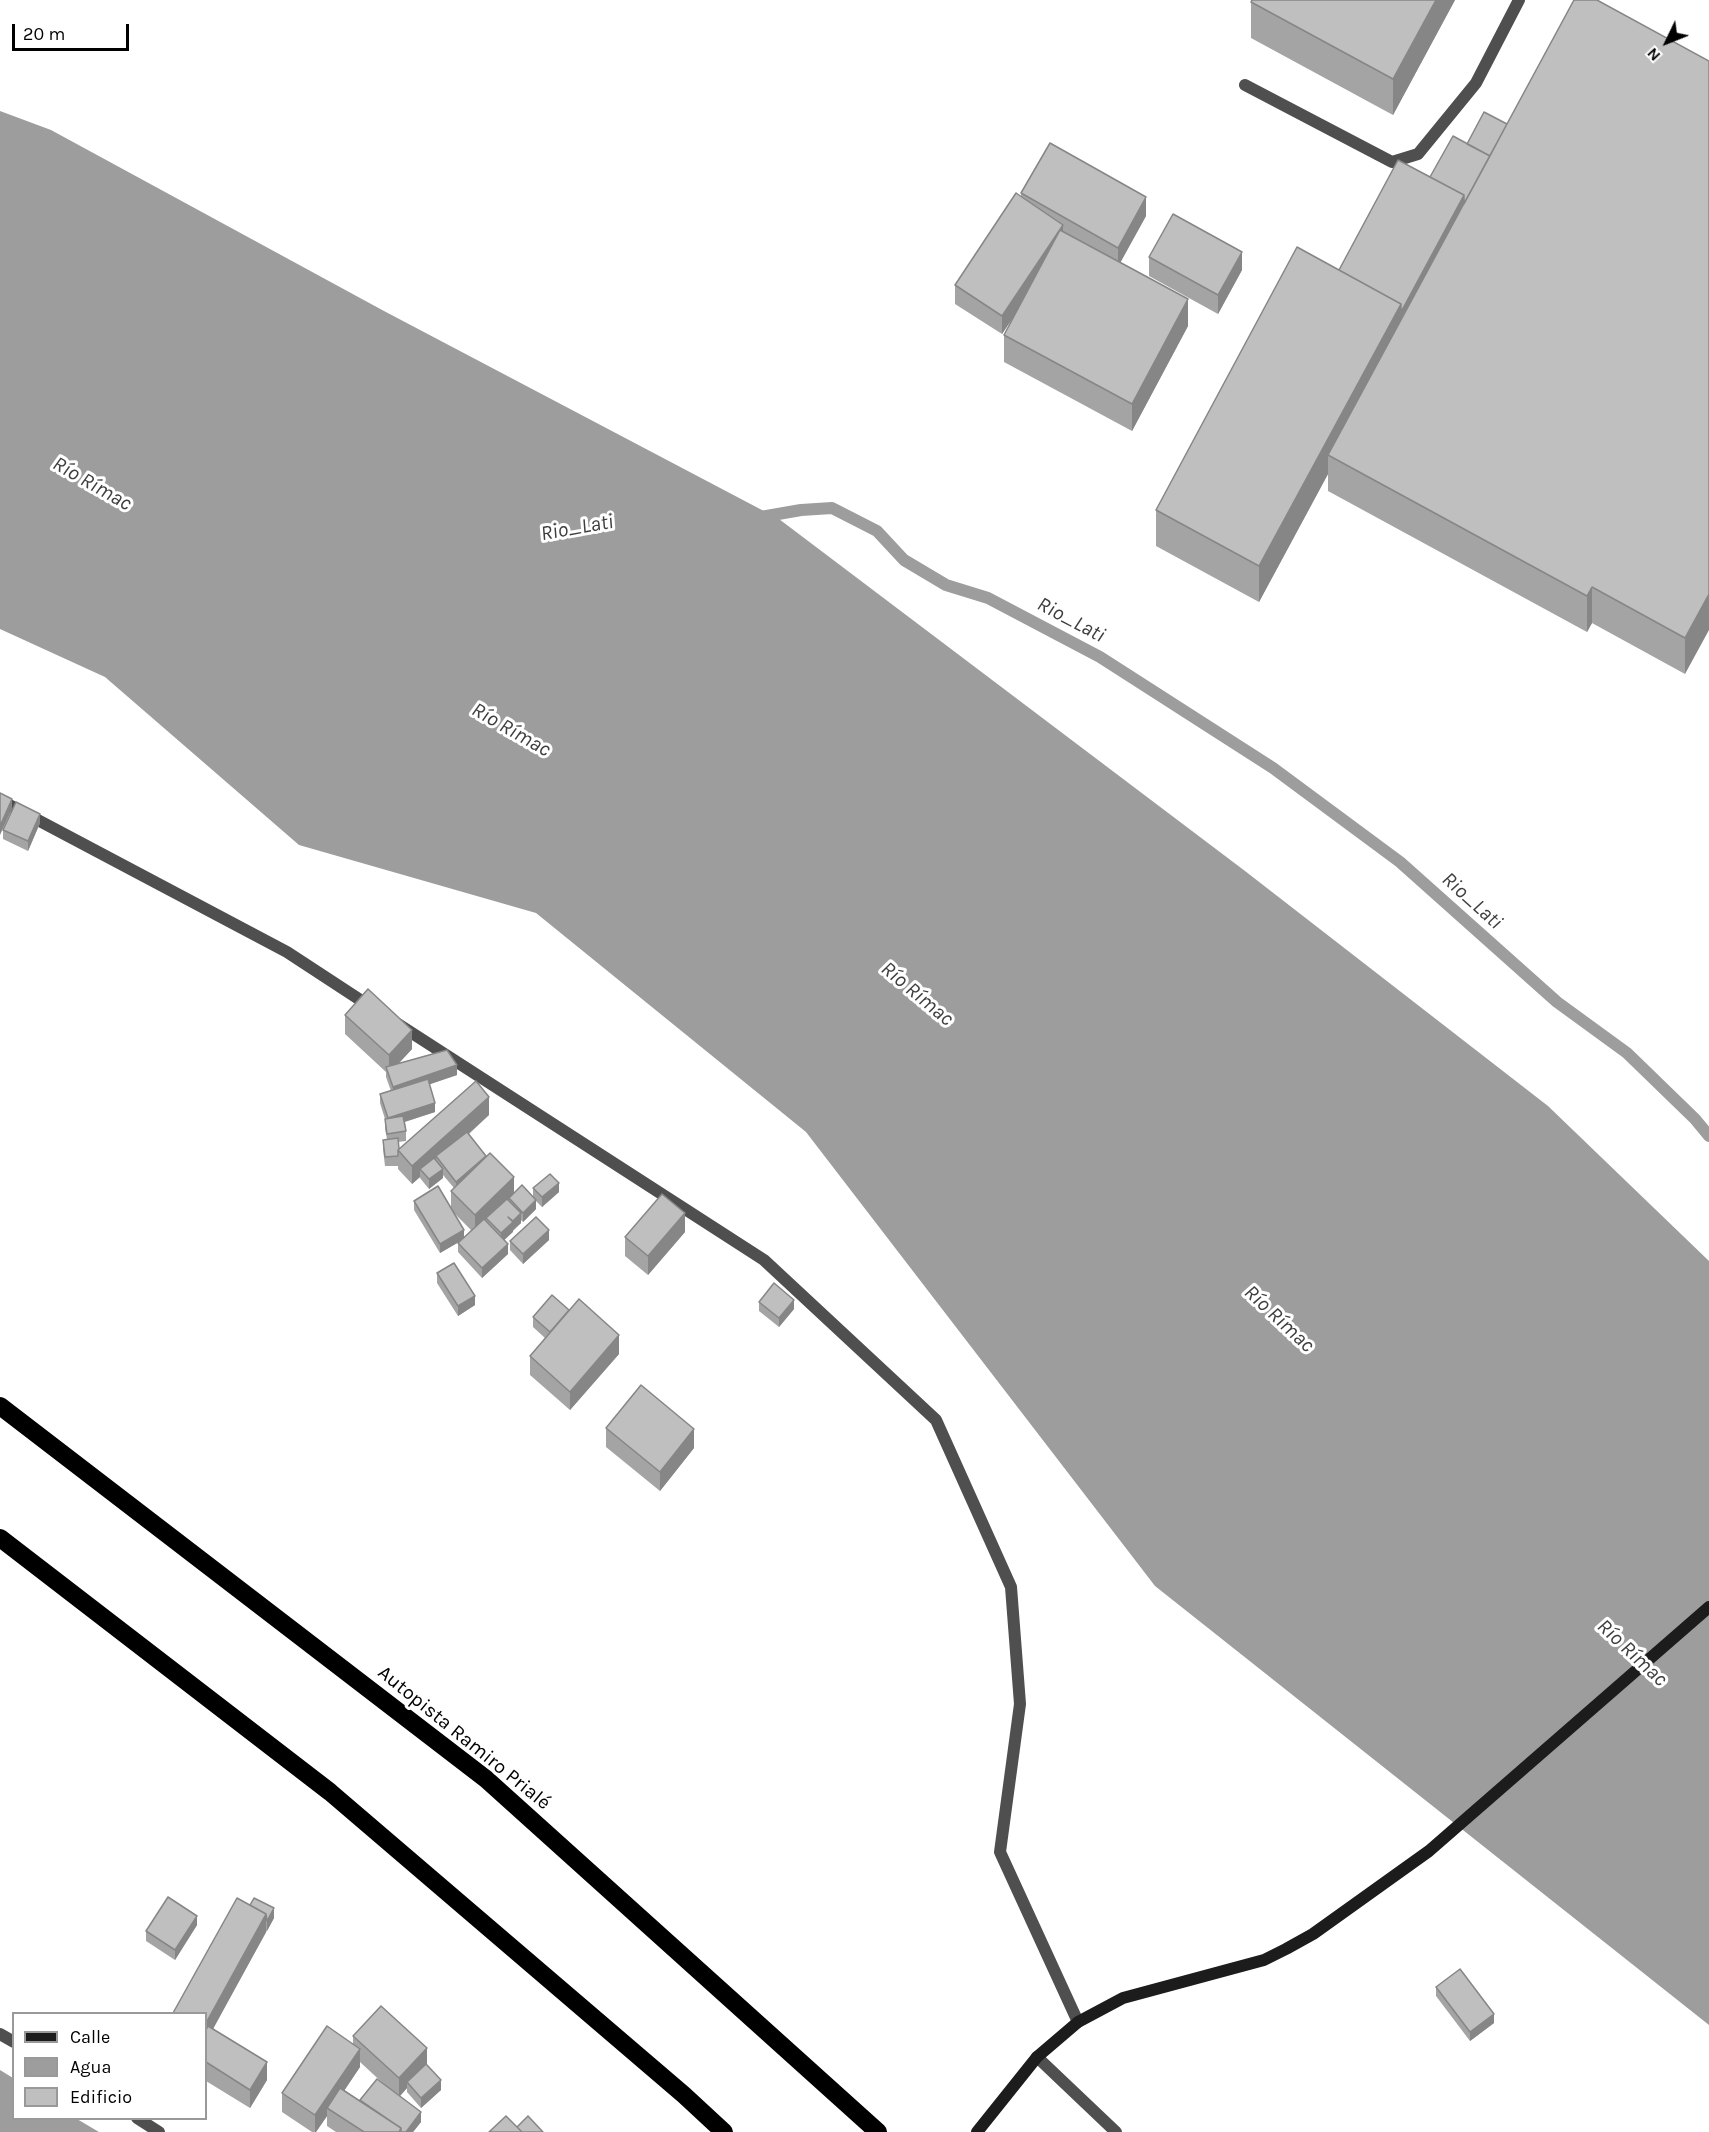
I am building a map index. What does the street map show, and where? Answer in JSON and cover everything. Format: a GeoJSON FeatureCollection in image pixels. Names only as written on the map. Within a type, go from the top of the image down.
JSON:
{"type":"FeatureCollection","features":[{"type":"Feature","properties":{"kind":"highway","name":"Autopista Ramiro Prialé"},"geometry":{"type":"LineString","coordinates":[[0,1406],[486,1779],[878,2132]]}},
{"type":"Feature","properties":{"kind":"highway"},"geometry":{"type":"LineString","coordinates":[[0,1538],[330,1792],[684,2095],[724,2132]]}},
{"type":"Feature","properties":{"kind":"street"},"geometry":{"type":"LineString","coordinates":[[1245,85],[1392,162],[1418,154],[1476,83],[1519,0]]}},
{"type":"Feature","properties":{"kind":"street"},"geometry":{"type":"LineString","coordinates":[[0,800],[287,952],[764,1260],[936,1420],[1011,1587],[1020,1704],[1000,1852],[1078,2022]]}},
{"type":"Feature","properties":{"kind":"street"},"geometry":{"type":"LineString","coordinates":[[977,2132],[1037,2057],[1078,2022],[1123,1998],[1263,1960],[1286,1949],[1313,1934],[1429,1851],[1709,1607]]}},
{"type":"Feature","properties":{"kind":"street"},"geometry":{"type":"LineString","coordinates":[[1037,2057],[1116,2132]]}},
{"type":"Feature","properties":{"kind":"street"},"geometry":{"type":"LineString","coordinates":[[140,2120],[159,2132]]}},
{"type":"Feature","properties":{"kind":"water","name":"Río Rímac"},"geometry":{"type":"Polygon","coordinates":[[[0,111],[51,130],[384,311],[779,519],[1245,871],[1548,1106],[1709,1261],[1709,2025],[1155,1586],[806,1132],[536,913],[299,845],[105,677],[0,629],[0,111]]]}},
{"type":"Feature","properties":{"kind":"water"},"geometry":{"type":"Polygon","coordinates":[[[0,2070],[12,2077],[12,2120],[79,2120],[99,2132],[0,2132],[0,2070]]]}},
{"type":"Feature","properties":{"kind":"building"},"geometry":{"type":"Polygon","coordinates":[[[1252,0],[1436,0],[1393,79],[1251,2],[1252,0]]]}},
{"type":"Feature","properties":{"kind":"building"},"geometry":{"type":"Polygon","coordinates":[[[1574,0],[1597,0],[1709,61],[1709,594],[1685,638],[1592,587],[1587,596],[1328,455],[1574,0]]]}},
{"type":"Feature","properties":{"kind":"building"},"geometry":{"type":"Polygon","coordinates":[[[1484,112],[1507,124],[1490,156],[1467,144],[1484,112]]]}},
{"type":"Feature","properties":{"kind":"building"},"geometry":{"type":"Polygon","coordinates":[[[1453,136],[1490,156],[1464,204],[1464,195],[1430,177],[1453,136]]]}},
{"type":"Feature","properties":{"kind":"building"},"geometry":{"type":"Polygon","coordinates":[[[1050,143],[1146,197],[1118,248],[1021,193],[1050,143]]]}},
{"type":"Feature","properties":{"kind":"building"},"geometry":{"type":"Polygon","coordinates":[[[1398,160],[1464,195],[1401,312],[1401,304],[1339,270],[1398,160]]]}},
{"type":"Feature","properties":{"kind":"building"},"geometry":{"type":"Polygon","coordinates":[[[1016,193],[1063,225],[1002,316],[955,285],[1016,193]]]}},
{"type":"Feature","properties":{"kind":"building"},"geometry":{"type":"Polygon","coordinates":[[[1173,214],[1242,252],[1218,295],[1149,257],[1173,214]]]}},
{"type":"Feature","properties":{"kind":"building"},"geometry":{"type":"Polygon","coordinates":[[[1060,230],[1188,299],[1132,404],[1004,335],[1060,230]]]}},
{"type":"Feature","properties":{"kind":"building"},"geometry":{"type":"Polygon","coordinates":[[[1297,247],[1401,304],[1259,566],[1156,510],[1297,247]]]}},
{"type":"Feature","properties":{"kind":"building"},"geometry":{"type":"Polygon","coordinates":[[[0,793],[12,799],[0,826],[0,793]]]}},
{"type":"Feature","properties":{"kind":"building"},"geometry":{"type":"Polygon","coordinates":[[[16,802],[40,814],[28,841],[3,830],[16,802]]]}},
{"type":"Feature","properties":{"kind":"building"},"geometry":{"type":"Polygon","coordinates":[[[368,989],[412,1030],[389,1055],[345,1015],[368,989]]]}},
{"type":"Feature","properties":{"kind":"building"},"geometry":{"type":"Polygon","coordinates":[[[447,1050],[457,1065],[393,1087],[386,1067],[447,1050]]]}},
{"type":"Feature","properties":{"kind":"building"},"geometry":{"type":"Polygon","coordinates":[[[428,1079],[435,1103],[388,1118],[380,1094],[428,1079]]]}},
{"type":"Feature","properties":{"kind":"building"},"geometry":{"type":"Polygon","coordinates":[[[476,1081],[489,1097],[412,1166],[398,1150],[476,1081]]]}},
{"type":"Feature","properties":{"kind":"building"},"geometry":{"type":"Polygon","coordinates":[[[403,1116],[406,1131],[387,1134],[385,1119],[403,1116]]]}},
{"type":"Feature","properties":{"kind":"building"},"geometry":{"type":"Polygon","coordinates":[[[467,1132],[486,1156],[456,1182],[436,1156],[467,1132]]]}},
{"type":"Feature","properties":{"kind":"building"},"geometry":{"type":"Polygon","coordinates":[[[398,1138],[398,1156],[385,1157],[383,1140],[398,1138]]]}},
{"type":"Feature","properties":{"kind":"building"},"geometry":{"type":"Polygon","coordinates":[[[490,1153],[514,1177],[475,1215],[451,1191],[490,1153]]]}},
{"type":"Feature","properties":{"kind":"building"},"geometry":{"type":"Polygon","coordinates":[[[434,1158],[443,1169],[429,1179],[420,1169],[434,1158]]]}},
{"type":"Feature","properties":{"kind":"building"},"geometry":{"type":"Polygon","coordinates":[[[550,1174],[559,1183],[542,1197],[533,1188],[550,1174]]]}},
{"type":"Feature","properties":{"kind":"building"},"geometry":{"type":"Polygon","coordinates":[[[522,1185],[536,1200],[523,1213],[509,1198],[522,1185]]]}},
{"type":"Feature","properties":{"kind":"building"},"geometry":{"type":"Polygon","coordinates":[[[438,1186],[464,1230],[440,1244],[414,1201],[438,1186]]]}},
{"type":"Feature","properties":{"kind":"building"},"geometry":{"type":"Polygon","coordinates":[[[662,1194],[685,1213],[648,1256],[625,1237],[662,1194]]]}},
{"type":"Feature","properties":{"kind":"building"},"geometry":{"type":"Polygon","coordinates":[[[507,1199],[521,1213],[513,1221],[508,1217],[513,1222],[501,1233],[486,1218],[507,1199]]]}},
{"type":"Feature","properties":{"kind":"building"},"geometry":{"type":"Polygon","coordinates":[[[536,1217],[549,1230],[523,1254],[510,1241],[536,1217]]]}},
{"type":"Feature","properties":{"kind":"building"},"geometry":{"type":"Polygon","coordinates":[[[484,1219],[508,1244],[482,1268],[458,1243],[484,1219]]]}},
{"type":"Feature","properties":{"kind":"building"},"geometry":{"type":"Polygon","coordinates":[[[454,1263],[475,1296],[458,1306],[437,1273],[454,1263]]]}},
{"type":"Feature","properties":{"kind":"building"},"geometry":{"type":"Polygon","coordinates":[[[774,1283],[794,1300],[779,1318],[759,1302],[774,1283]]]}},
{"type":"Feature","properties":{"kind":"building"},"geometry":{"type":"Polygon","coordinates":[[[552,1295],[569,1310],[550,1332],[533,1317],[552,1295]]]}},
{"type":"Feature","properties":{"kind":"building"},"geometry":{"type":"Polygon","coordinates":[[[579,1299],[619,1335],[570,1392],[530,1356],[579,1299]]]}},
{"type":"Feature","properties":{"kind":"building"},"geometry":{"type":"Polygon","coordinates":[[[641,1385],[694,1429],[660,1472],[606,1428],[641,1385]]]}},
{"type":"Feature","properties":{"kind":"building"},"geometry":{"type":"Polygon","coordinates":[[[168,1897],[197,1916],[175,1950],[146,1931],[168,1897]]]}},
{"type":"Feature","properties":{"kind":"building"},"geometry":{"type":"Polygon","coordinates":[[[237,1898],[266,1914],[207,2021],[207,2012],[174,2012],[237,1898]]]}},
{"type":"Feature","properties":{"kind":"building"},"geometry":{"type":"Polygon","coordinates":[[[254,1898],[274,1908],[267,1921],[266,1914],[250,1905],[254,1898]]]}},
{"type":"Feature","properties":{"kind":"building"},"geometry":{"type":"Polygon","coordinates":[[[1460,1969],[1494,2014],[1470,2032],[1436,1987],[1460,1969]]]}},
{"type":"Feature","properties":{"kind":"building"},"geometry":{"type":"Polygon","coordinates":[[[381,2006],[427,2048],[399,2078],[353,2036],[381,2006]]]}},
{"type":"Feature","properties":{"kind":"building"},"geometry":{"type":"Polygon","coordinates":[[[208,2026],[267,2062],[250,2090],[207,2063],[208,2026]]]}},
{"type":"Feature","properties":{"kind":"building"},"geometry":{"type":"Polygon","coordinates":[[[327,2026],[360,2049],[315,2115],[282,2093],[327,2026]]]}},
{"type":"Feature","properties":{"kind":"building"},"geometry":{"type":"Polygon","coordinates":[[[426,2064],[441,2080],[421,2098],[407,2082],[426,2064]]]}},
{"type":"Feature","properties":{"kind":"building"},"geometry":{"type":"Polygon","coordinates":[[[377,2079],[421,2112],[406,2132],[401,2132],[401,2128],[360,2100],[377,2079]]]}},
{"type":"Feature","properties":{"kind":"building"},"geometry":{"type":"Polygon","coordinates":[[[340,2088],[401,2128],[399,2132],[364,2132],[327,2108],[340,2088]]]}},
{"type":"Feature","properties":{"kind":"building"},"geometry":{"type":"Polygon","coordinates":[[[506,2116],[522,2132],[489,2132],[506,2116]]]}},
{"type":"Feature","properties":{"kind":"building"},"geometry":{"type":"Polygon","coordinates":[[[528,2116],[543,2132],[522,2132],[517,2127],[528,2116]]]}},
{"type":"Feature","properties":{"kind":"waterway","name":"Rio_Lati"},"geometry":{"type":"LineString","coordinates":[[755,518],[801,510],[832,508],[877,531],[904,560],[946,585],[988,598],[1100,657],[1273,768],[1400,862],[1557,1002],[1627,1053],[1695,1119],[1709,1136]]}}]}
